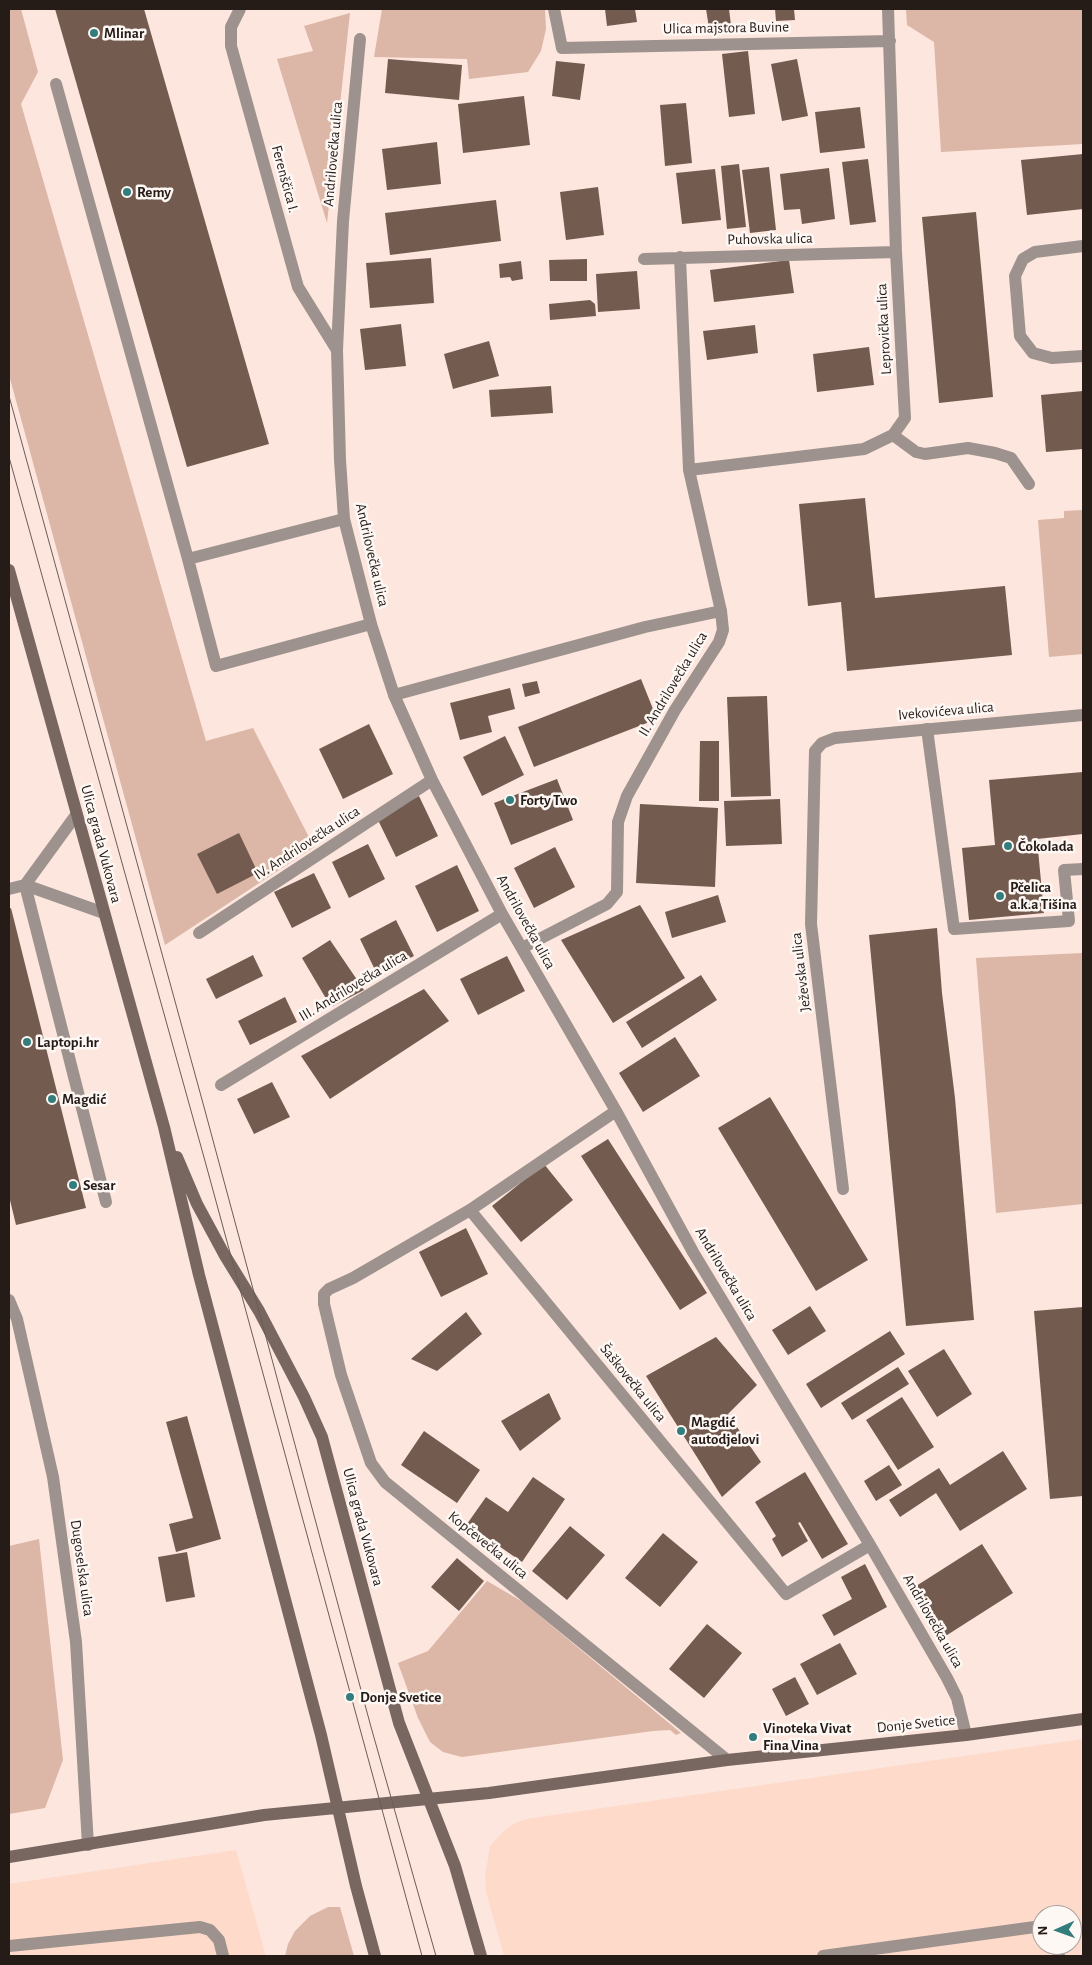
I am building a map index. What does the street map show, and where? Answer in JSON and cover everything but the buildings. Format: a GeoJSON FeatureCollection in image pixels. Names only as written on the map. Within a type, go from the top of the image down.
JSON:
{"type":"FeatureCollection","features":[{"type":"Feature","properties":{"kind":"street","name":"Ferenščica I."},"geometry":{"type":"LineString","coordinates":[[240,9],[230,27],[231,46],[295,277],[298,286],[336,350]]}},
{"type":"Feature","properties":{"kind":"street","name":"Ulica majstora Buvine"},"geometry":{"type":"LineString","coordinates":[[554,9],[562,48],[890,41]]}},
{"type":"Feature","properties":{"kind":"street","name":"Leprovička ulica"},"geometry":{"type":"LineString","coordinates":[[888,9],[896,252],[905,418],[893,435]]}},
{"type":"Feature","properties":{"kind":"street","name":"Andrilovečka ulica"},"geometry":{"type":"LineString","coordinates":[[360,39],[343,221],[336,350],[344,519],[370,624],[394,695],[432,780],[502,914],[616,1111],[693,1252],[870,1545],[947,1678],[957,1698],[966,1735]]}},
{"type":"Feature","properties":{"kind":"street"},"geometry":{"type":"LineString","coordinates":[[56,84],[216,666],[370,624]]}},
{"type":"Feature","properties":{"kind":"street"},"geometry":{"type":"LineString","coordinates":[[1083,246],[1035,252],[1023,259],[1015,276],[1020,336],[1033,353],[1052,358],[1083,356]]}},
{"type":"Feature","properties":{"kind":"street","name":"Puhovska ulica"},"geometry":{"type":"LineString","coordinates":[[644,259],[896,252]]}},
{"type":"Feature","properties":{"kind":"street","name":"II. Andrilovečka ulica"},"geometry":{"type":"LineString","coordinates":[[522,948],[608,904],[617,892],[618,822],[627,796],[675,710],[719,642],[723,630],[721,611],[689,470],[680,257]]}},
{"type":"Feature","properties":{"kind":"street"},"geometry":{"type":"LineString","coordinates":[[689,470],[864,449],[893,435],[916,452],[925,454],[968,448],[1010,458],[1029,484]]}},
{"type":"Feature","properties":{"kind":"street"},"geometry":{"type":"LineString","coordinates":[[188,559],[344,519]]}},
{"type":"Feature","properties":{"kind":"street","name":"Ulica grada Vukovara"},"geometry":{"type":"LineString","coordinates":[[9,570],[164,1127],[199,1275],[339,1808],[356,1886],[375,1956]]}},
{"type":"Feature","properties":{"kind":"street"},"geometry":{"type":"LineString","coordinates":[[394,695],[645,628],[721,611]]}},
{"type":"Feature","properties":{"kind":"street","name":"Ivekovićeva ulica"},"geometry":{"type":"LineString","coordinates":[[815,751],[822,743],[835,738],[1083,715]]}},
{"type":"Feature","properties":{"kind":"street"},"geometry":{"type":"LineString","coordinates":[[927,729],[954,929],[1069,921],[1064,870],[1083,869]]}},
{"type":"Feature","properties":{"kind":"street","name":"Ježevska ulica"},"geometry":{"type":"LineString","coordinates":[[815,751],[811,924],[843,1189]]}},
{"type":"Feature","properties":{"kind":"street","name":"IV. Andrilovečka ulica"},"geometry":{"type":"LineString","coordinates":[[199,933],[432,780]]}},
{"type":"Feature","properties":{"kind":"street"},"geometry":{"type":"LineString","coordinates":[[25,885],[76,815]]}},
{"type":"Feature","properties":{"kind":"street"},"geometry":{"type":"LineString","coordinates":[[25,885],[106,1202]]}},
{"type":"Feature","properties":{"kind":"street"},"geometry":{"type":"LineString","coordinates":[[9,889],[25,885],[104,914]]}},
{"type":"Feature","properties":{"kind":"street","name":"III. Andrilovečka ulica"},"geometry":{"type":"LineString","coordinates":[[221,1085],[502,914]]}},
{"type":"Feature","properties":{"kind":"street"},"geometry":{"type":"LineString","coordinates":[[470,1210],[616,1111]]}},
{"type":"Feature","properties":{"kind":"street","name":"Ulica grada Vukovara"},"geometry":{"type":"LineString","coordinates":[[164,1127],[197,1204],[224,1254],[259,1311],[304,1397],[322,1437],[399,1723],[455,1866],[481,1956]]}},
{"type":"Feature","properties":{"kind":"street","name":"Kopčevečka ulica"},"geometry":{"type":"LineString","coordinates":[[470,1210],[354,1278],[329,1289],[324,1294],[324,1304],[342,1375],[371,1463],[384,1482],[727,1760]]}},
{"type":"Feature","properties":{"kind":"street","name":"Šaškovečka ulica"},"geometry":{"type":"LineString","coordinates":[[470,1210],[786,1594],[870,1545]]}},
{"type":"Feature","properties":{"kind":"street","name":"Dugoselska ulica"},"geometry":{"type":"LineString","coordinates":[[9,1300],[17,1319],[53,1477],[76,1642],[88,1845]]}},
{"type":"Feature","properties":{"kind":"street","name":"Donje Svetice"},"geometry":{"type":"LineString","coordinates":[[9,1857],[264,1815],[428,1797],[489,1793],[727,1760],[966,1735],[1083,1719]]}},
{"type":"Feature","properties":{"kind":"street"},"geometry":{"type":"LineString","coordinates":[[9,1946],[200,1926],[210,1930],[219,1940],[223,1956]]}},
{"type":"Feature","properties":{"kind":"street"},"geometry":{"type":"LineString","coordinates":[[823,1956],[1032,1927]]}},
{"type":"Feature","properties":{"kind":"shaded area"},"geometry":{"type":"Polygon","coordinates":[[[9,9],[21,9],[38,72],[21,104],[206,741],[253,728],[314,847],[165,945],[9,375],[9,9]]]}},
{"type":"Feature","properties":{"kind":"shaded area"},"geometry":{"type":"Polygon","coordinates":[[[382,9],[545,9],[546,29],[541,51],[528,72],[469,79],[467,59],[374,57],[382,9]]]}},
{"type":"Feature","properties":{"kind":"shaded area"},"geometry":{"type":"Polygon","coordinates":[[[906,9],[1083,9],[1083,144],[941,152],[934,42],[907,25],[906,9]]]}},
{"type":"Feature","properties":{"kind":"shaded area"},"geometry":{"type":"Polygon","coordinates":[[[350,13],[327,223],[277,59],[313,51],[304,26],[350,13]]]}},
{"type":"Feature","properties":{"kind":"shaded area"},"geometry":{"type":"Polygon","coordinates":[[[1083,510],[1083,654],[1049,657],[1038,520],[1064,518],[1064,511],[1083,510]]]}},
{"type":"Feature","properties":{"kind":"shaded area"},"geometry":{"type":"Polygon","coordinates":[[[1083,953],[1083,1204],[996,1213],[976,958],[1083,953]]]}},
{"type":"Feature","properties":{"kind":"shaded area"},"geometry":{"type":"Polygon","coordinates":[[[39,1539],[63,1760],[45,1808],[9,1814],[9,1546],[39,1539]]]}},
{"type":"Feature","properties":{"kind":"shaded area"},"geometry":{"type":"Polygon","coordinates":[[[487,1581],[523,1602],[681,1733],[676,1735],[670,1730],[653,1731],[462,1757],[443,1752],[430,1742],[418,1718],[398,1663],[428,1651],[487,1581]]]}},
{"type":"Feature","properties":{"kind":"shaded area"},"geometry":{"type":"Polygon","coordinates":[[[1083,1739],[1083,1956],[504,1956],[486,1892],[485,1877],[490,1846],[506,1829],[526,1819],[1083,1739]]]}},
{"type":"Feature","properties":{"kind":"shaded area"},"geometry":{"type":"Polygon","coordinates":[[[236,1850],[266,1956],[9,1956],[9,1884],[236,1850]]]}},
{"type":"Feature","properties":{"kind":"shaded area"},"geometry":{"type":"Polygon","coordinates":[[[328,1907],[340,1907],[354,1956],[285,1956],[288,1944],[295,1931],[310,1916],[328,1907]]]}},
{"type":"Feature","properties":{"kind":"tram line"},"geometry":{"type":"LineString","coordinates":[[9,396],[204,1107],[371,1727],[436,1956]]}},
{"type":"Feature","properties":{"kind":"tram line"},"geometry":{"type":"LineString","coordinates":[[9,457],[205,1161],[422,1956]]}},
{"type":"Feature","properties":{"kind":"place","name":"Mlinar"},"geometry":{"type":"Point","coordinates":[94,33]}},
{"type":"Feature","properties":{"kind":"place","name":"Remy"},"geometry":{"type":"Point","coordinates":[127,192]}},
{"type":"Feature","properties":{"kind":"place","name":"Forty Two"},"geometry":{"type":"Point","coordinates":[510,800]}},
{"type":"Feature","properties":{"kind":"place","name":"Čokolada"},"geometry":{"type":"Point","coordinates":[1008,846]}},
{"type":"Feature","properties":{"kind":"place","name":"Pčelica a.k.a Tišina"},"geometry":{"type":"Point","coordinates":[1000,896]}},
{"type":"Feature","properties":{"kind":"place","name":"Laptopi.hr"},"geometry":{"type":"Point","coordinates":[27,1042]}},
{"type":"Feature","properties":{"kind":"place","name":"Magdić"},"geometry":{"type":"Point","coordinates":[52,1099]}},
{"type":"Feature","properties":{"kind":"place","name":"Sesar"},"geometry":{"type":"Point","coordinates":[73,1185]}},
{"type":"Feature","properties":{"kind":"place","name":"Magdić autodjelovi"},"geometry":{"type":"Point","coordinates":[681,1431]}},
{"type":"Feature","properties":{"kind":"place","name":"Donje Svetice"},"geometry":{"type":"Point","coordinates":[350,1697]}},
{"type":"Feature","properties":{"kind":"place","name":"Vinoteka Vivat Fina Vina"},"geometry":{"type":"Point","coordinates":[753,1737]}}]}
